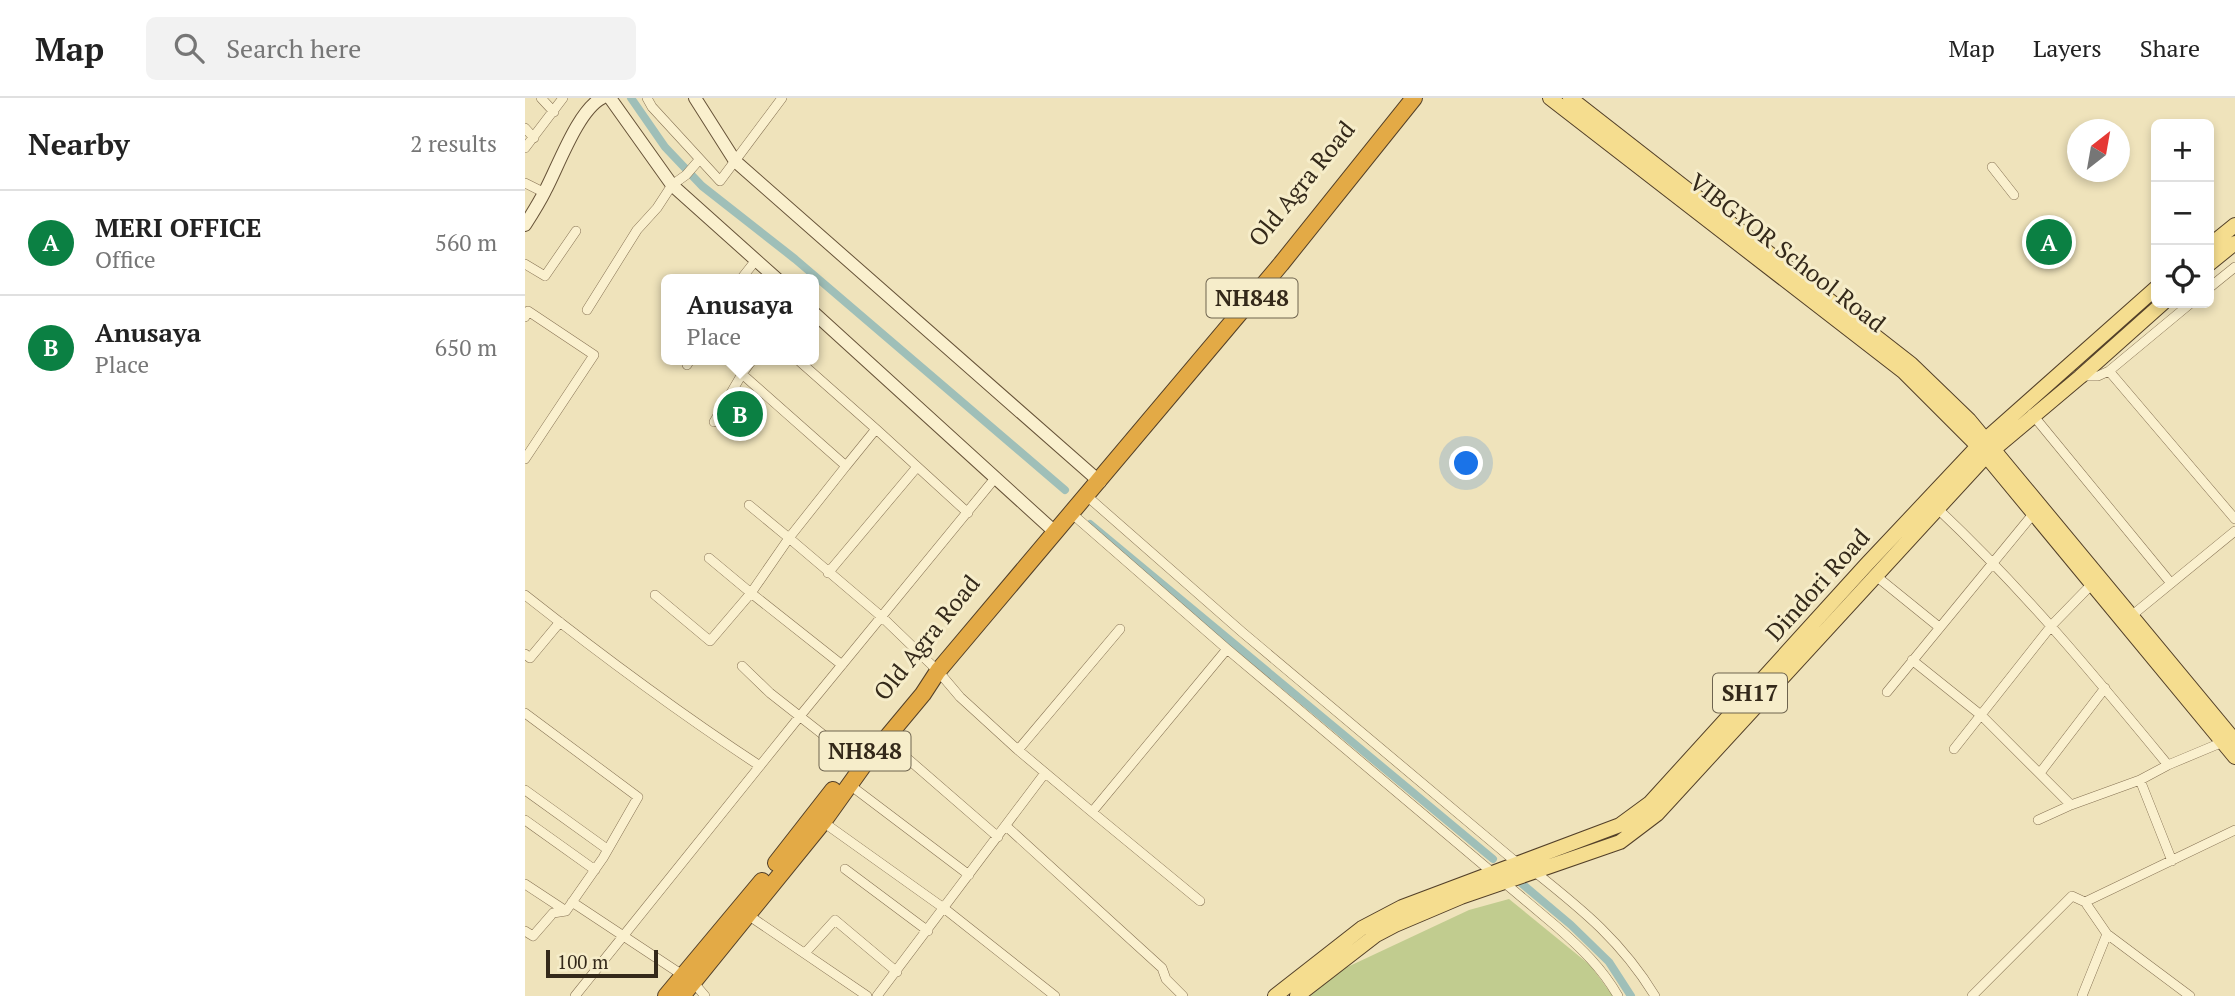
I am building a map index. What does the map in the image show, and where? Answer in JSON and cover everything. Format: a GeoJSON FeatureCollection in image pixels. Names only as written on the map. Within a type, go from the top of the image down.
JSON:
{"type":"FeatureCollection","features":[{"type":"Feature","properties":{"kind":"highway","name":"Old Agra Road"},"geometry":{"type":"LineString","coordinates":[[1097,479],[1400,98]]}},
{"type":"Feature","properties":{"kind":"highway","name":"NH848"},"geometry":{"type":"LineString","coordinates":[[682,996],[689,979],[748,915],[823,822],[850,785],[860,764],[923,694],[936,669],[1053,530],[1088,496],[1097,479],[1281,264],[1414,98]]}},
{"type":"Feature","properties":{"kind":"highway","name":"Old Agra Road"},"geometry":{"type":"LineString","coordinates":[[666,996],[689,979],[936,669]]}},
{"type":"Feature","properties":{"kind":"main road","name":"VIBGYOR School Road"},"geometry":{"type":"LineString","coordinates":[[1550,98],[1904,372],[1986,448]]}},
{"type":"Feature","properties":{"kind":"main road","name":"VIBGYOR School Road"},"geometry":{"type":"LineString","coordinates":[[1570,98],[1911,363],[1969,420],[1986,448]]}},
{"type":"Feature","properties":{"kind":"main road"},"geometry":{"type":"LineString","coordinates":[[2210,245],[2235,225]]}},
{"type":"Feature","properties":{"kind":"main road"},"geometry":{"type":"LineString","coordinates":[[2214,260],[2235,243]]}},
{"type":"Feature","properties":{"kind":"main road","name":"Dindori Road"},"geometry":{"type":"LineString","coordinates":[[1275,996],[1363,928],[1402,907],[1620,825],[1650,803],[1867,564],[2028,410],[2068,365],[2151,292]]}},
{"type":"Feature","properties":{"kind":"main road"},"geometry":{"type":"LineString","coordinates":[[2028,410],[2080,377],[2157,308]]}},
{"type":"Feature","properties":{"kind":"main road"},"geometry":{"type":"LineString","coordinates":[[1297,996],[1375,935],[1444,904],[1620,842],[1657,814],[1937,509],[1986,448]]}},
{"type":"Feature","properties":{"kind":"main road"},"geometry":{"type":"LineString","coordinates":[[1986,448],[2033,513],[2091,585],[2127,620]]}},
{"type":"Feature","properties":{"kind":"main road"},"geometry":{"type":"LineString","coordinates":[[1986,448],[2229,741],[2235,757]]}},
{"type":"Feature","properties":{"kind":"street"},"geometry":{"type":"LineString","coordinates":[[541,98],[554,112]]}},
{"type":"Feature","properties":{"kind":"street"},"geometry":{"type":"LineString","coordinates":[[525,149],[563,98]]}},
{"type":"Feature","properties":{"kind":"street"},"geometry":{"type":"LineString","coordinates":[[525,225],[593,102],[602,98]]}},
{"type":"Feature","properties":{"kind":"street"},"geometry":{"type":"LineString","coordinates":[[610,98],[672,186],[771,274]]}},
{"type":"Feature","properties":{"kind":"street"},"geometry":{"type":"LineString","coordinates":[[647,98],[697,163],[720,181],[782,98]]}},
{"type":"Feature","properties":{"kind":"street"},"geometry":{"type":"LineString","coordinates":[[695,98],[735,161],[1097,479]]}},
{"type":"Feature","properties":{"kind":"street"},"geometry":{"type":"LineString","coordinates":[[525,128],[534,138]]}},
{"type":"Feature","properties":{"kind":"street"},"geometry":{"type":"LineString","coordinates":[[587,310],[637,230],[672,186],[697,163]]}},
{"type":"Feature","properties":{"kind":"street"},"geometry":{"type":"LineString","coordinates":[[1992,167],[2014,195]]}},
{"type":"Feature","properties":{"kind":"street"},"geometry":{"type":"LineString","coordinates":[[525,183],[545,192]]}},
{"type":"Feature","properties":{"kind":"street"},"geometry":{"type":"LineString","coordinates":[[525,264],[545,276],[576,231]]}},
{"type":"Feature","properties":{"kind":"street"},"geometry":{"type":"LineString","coordinates":[[745,274],[756,260]]}},
{"type":"Feature","properties":{"kind":"street"},"geometry":{"type":"LineString","coordinates":[[2214,284],[2235,267]]}},
{"type":"Feature","properties":{"kind":"street"},"geometry":{"type":"LineString","coordinates":[[2068,365],[2080,377],[2109,372],[2185,308]]}},
{"type":"Feature","properties":{"kind":"street"},"geometry":{"type":"LineString","coordinates":[[525,317],[529,311],[594,355],[525,458]]}},
{"type":"Feature","properties":{"kind":"street"},"geometry":{"type":"LineString","coordinates":[[819,317],[1053,530]]}},
{"type":"Feature","properties":{"kind":"street"},"geometry":{"type":"LineString","coordinates":[[714,422],[748,365]]}},
{"type":"Feature","properties":{"kind":"street"},"geometry":{"type":"LineString","coordinates":[[804,365],[968,513]]}},
{"type":"Feature","properties":{"kind":"street"},"geometry":{"type":"LineString","coordinates":[[2109,372],[2235,519]]}},
{"type":"Feature","properties":{"kind":"street"},"geometry":{"type":"LineString","coordinates":[[742,374],[846,466]]}},
{"type":"Feature","properties":{"kind":"street"},"geometry":{"type":"LineString","coordinates":[[2028,410],[2170,582]]}},
{"type":"Feature","properties":{"kind":"street"},"geometry":{"type":"LineString","coordinates":[[655,595],[710,641],[751,593],[789,538],[876,429]]}},
{"type":"Feature","properties":{"kind":"street"},"geometry":{"type":"LineString","coordinates":[[828,573],[917,467]]}},
{"type":"Feature","properties":{"kind":"street"},"geometry":{"type":"LineString","coordinates":[[575,996],[996,477]]}},
{"type":"Feature","properties":{"kind":"street"},"geometry":{"type":"LineString","coordinates":[[1088,496],[1242,632],[1529,874],[1607,932],[1655,996]]}},
{"type":"Feature","properties":{"kind":"street"},"geometry":{"type":"LineString","coordinates":[[749,505],[882,617],[936,669],[960,697],[1018,750],[1200,901]]}},
{"type":"Feature","properties":{"kind":"street"},"geometry":{"type":"LineString","coordinates":[[1937,509],[1993,561],[2052,625],[2168,765]]}},
{"type":"Feature","properties":{"kind":"street"},"geometry":{"type":"LineString","coordinates":[[1070,512],[1591,958],[1607,976],[1618,996]]}},
{"type":"Feature","properties":{"kind":"street"},"geometry":{"type":"LineString","coordinates":[[1887,692],[2033,513]]}},
{"type":"Feature","properties":{"kind":"street"},"geometry":{"type":"LineString","coordinates":[[2127,620],[2235,531]]}},
{"type":"Feature","properties":{"kind":"street"},"geometry":{"type":"LineString","coordinates":[[709,558],[842,665]]}},
{"type":"Feature","properties":{"kind":"street"},"geometry":{"type":"LineString","coordinates":[[1876,576],[1939,627]]}},
{"type":"Feature","properties":{"kind":"street"},"geometry":{"type":"LineString","coordinates":[[1954,749],[2052,625],[2091,585]]}},
{"type":"Feature","properties":{"kind":"street"},"geometry":{"type":"LineString","coordinates":[[525,595],[709,733],[760,766]]}},
{"type":"Feature","properties":{"kind":"street"},"geometry":{"type":"LineString","coordinates":[[525,654],[530,659],[560,622]]}},
{"type":"Feature","properties":{"kind":"street"},"geometry":{"type":"LineString","coordinates":[[1018,750],[1120,629]]}},
{"type":"Feature","properties":{"kind":"street"},"geometry":{"type":"LineString","coordinates":[[1092,812],[1227,649]]}},
{"type":"Feature","properties":{"kind":"street"},"geometry":{"type":"LineString","coordinates":[[1912,660],[1982,716],[2041,773],[2070,806]]}},
{"type":"Feature","properties":{"kind":"street"},"geometry":{"type":"LineString","coordinates":[[742,666],[770,693],[860,764]]}},
{"type":"Feature","properties":{"kind":"street"},"geometry":{"type":"LineString","coordinates":[[2041,773],[2105,688]]}},
{"type":"Feature","properties":{"kind":"street"},"geometry":{"type":"LineString","coordinates":[[525,713],[638,797],[595,870],[566,911],[553,913],[533,936],[525,931]]}},
{"type":"Feature","properties":{"kind":"street"},"geometry":{"type":"LineString","coordinates":[[885,739],[998,836]]}},
{"type":"Feature","properties":{"kind":"street"},"geometry":{"type":"LineString","coordinates":[[2038,820],[2229,741]]}},
{"type":"Feature","properties":{"kind":"street"},"geometry":{"type":"LineString","coordinates":[[877,996],[1045,773]]}},
{"type":"Feature","properties":{"kind":"street"},"geometry":{"type":"LineString","coordinates":[[2140,780],[2172,861]]}},
{"type":"Feature","properties":{"kind":"street"},"geometry":{"type":"LineString","coordinates":[[850,785],[969,875]]}},
{"type":"Feature","properties":{"kind":"street"},"geometry":{"type":"LineString","coordinates":[[525,790],[607,849]]}},
{"type":"Feature","properties":{"kind":"street"},"geometry":{"type":"LineString","coordinates":[[525,820],[595,870]]}},
{"type":"Feature","properties":{"kind":"street"},"geometry":{"type":"LineString","coordinates":[[823,822],[945,909],[1055,996]]}},
{"type":"Feature","properties":{"kind":"street"},"geometry":{"type":"LineString","coordinates":[[1006,826],[1162,968],[1166,979],[1183,996]]}},
{"type":"Feature","properties":{"kind":"street"},"geometry":{"type":"LineString","coordinates":[[2085,902],[2235,830]]}},
{"type":"Feature","properties":{"kind":"street"},"geometry":{"type":"LineString","coordinates":[[845,869],[928,931]]}},
{"type":"Feature","properties":{"kind":"street"},"geometry":{"type":"LineString","coordinates":[[525,884],[566,911]]}},
{"type":"Feature","properties":{"kind":"street"},"geometry":{"type":"LineString","coordinates":[[1972,996],[2069,898],[2077,896],[2085,902],[2107,934],[2190,996]]}},
{"type":"Feature","properties":{"kind":"street"},"geometry":{"type":"LineString","coordinates":[[572,902],[689,979],[705,996]]}},
{"type":"Feature","properties":{"kind":"street"},"geometry":{"type":"LineString","coordinates":[[748,915],[867,996]]}},
{"type":"Feature","properties":{"kind":"street"},"geometry":{"type":"LineString","coordinates":[[805,953],[835,920],[897,972]]}},
{"type":"Feature","properties":{"kind":"street"},"geometry":{"type":"LineString","coordinates":[[2082,996],[2107,934]]}},
{"type":"Feature","properties":{"kind":"green space"},"geometry":{"type":"Polygon","coordinates":[[[1509,899],[1590,965],[1613,996],[1310,996],[1341,970],[1469,910],[1509,899]]]}},
{"type":"Feature","properties":{"kind":"waterway"},"geometry":{"type":"LineString","coordinates":[[631,98],[665,147],[702,186],[813,274]]}},
{"type":"Feature","properties":{"kind":"waterway"},"geometry":{"type":"LineString","coordinates":[[819,280],[1065,490]]}},
{"type":"Feature","properties":{"kind":"waterway"},"geometry":{"type":"LineString","coordinates":[[1090,524],[1493,859]]}},
{"type":"Feature","properties":{"kind":"waterway"},"geometry":{"type":"LineString","coordinates":[[1521,883],[1571,925],[1609,962],[1631,996]]}},
{"type":"Feature","properties":{"kind":"place","name":"MERI OFFICE"},"geometry":{"type":"Point","coordinates":[2049,242]}},
{"type":"Feature","properties":{"kind":"place","name":"Anusaya"},"geometry":{"type":"Point","coordinates":[740,414]}}]}
